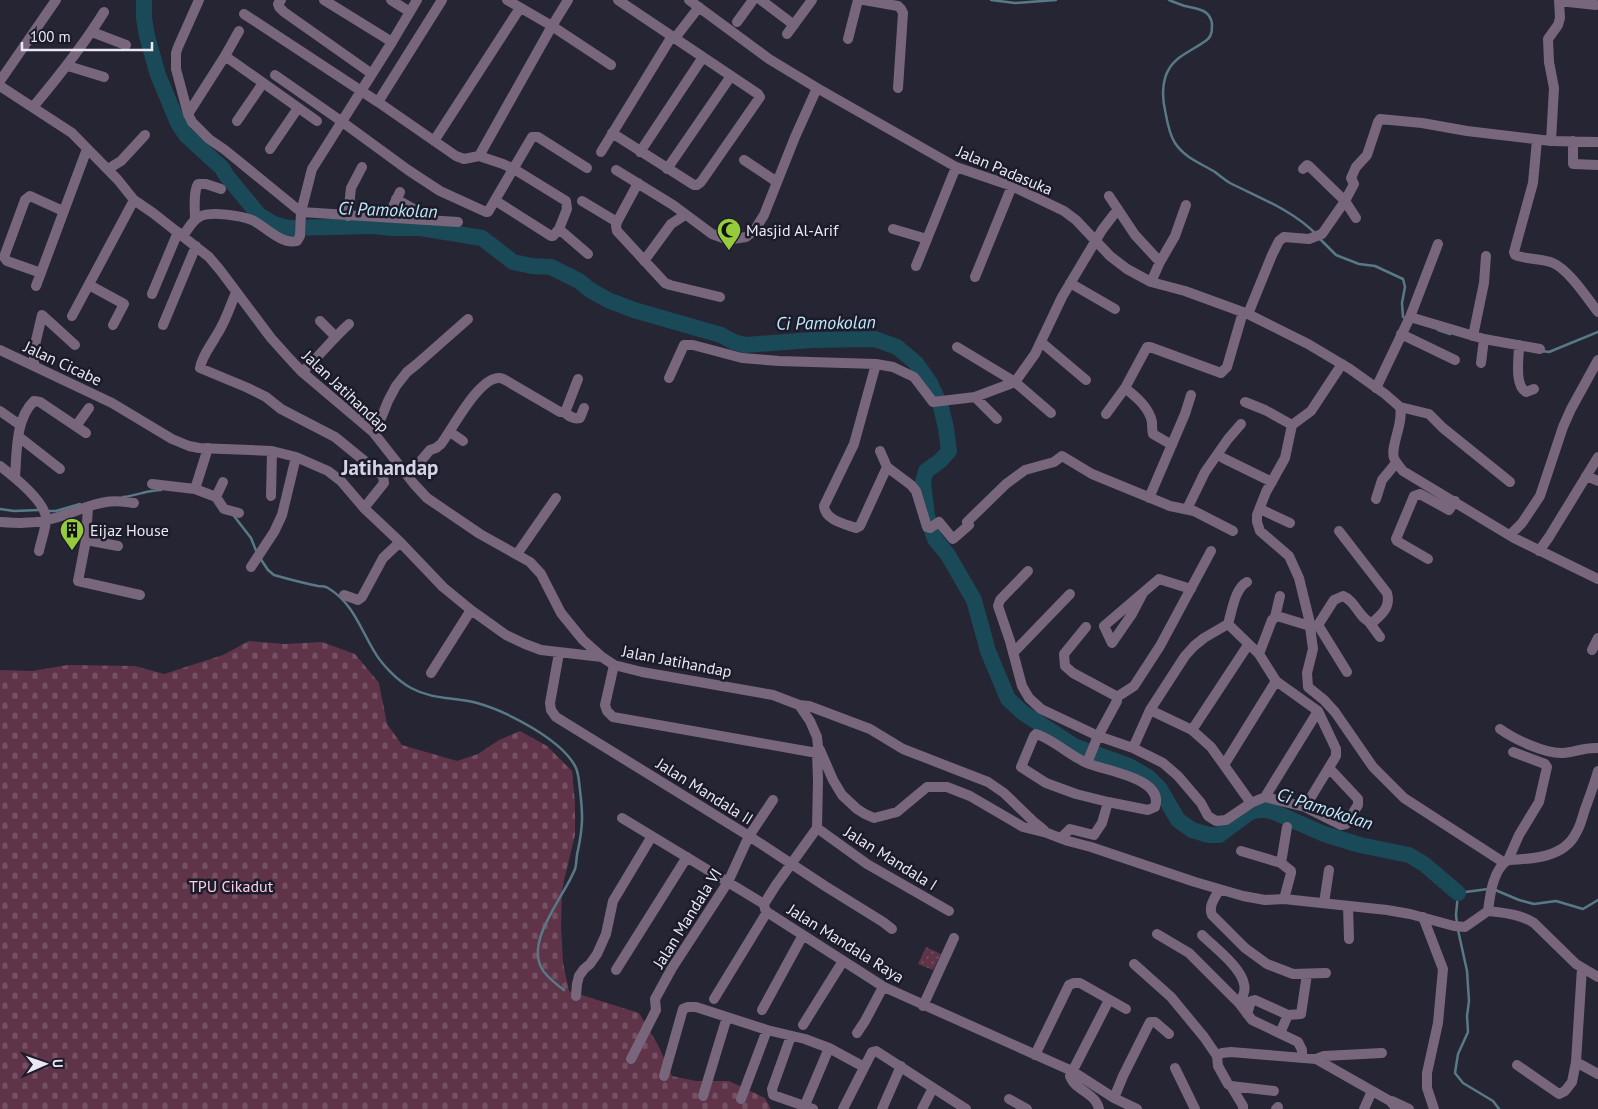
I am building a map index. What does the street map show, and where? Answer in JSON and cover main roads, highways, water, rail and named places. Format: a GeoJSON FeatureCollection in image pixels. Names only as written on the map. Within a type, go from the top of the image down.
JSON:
{"type":"FeatureCollection","features":[{"type":"Feature","properties":{"kind":"waterway","name":"Ci Pamokolan"},"geometry":{"type":"LineString","coordinates":[[144,0],[147,36],[158,75],[178,123],[186,135],[222,168],[259,215],[274,224],[288,228],[373,226],[420,228],[482,238],[513,262],[551,267],[579,281],[608,300],[634,310],[721,335],[745,345],[812,340],[875,339],[897,347],[916,363],[930,383],[941,407],[949,451],[940,461],[926,471],[923,482],[927,516],[935,539],[948,555],[974,600],[988,651],[1008,699],[1022,712],[1074,746],[1129,766],[1148,777],[1160,789],[1178,820],[1192,830],[1209,835],[1219,835],[1250,812],[1262,809],[1274,812],[1324,834],[1360,845],[1409,855],[1424,864],[1458,893]]}},
{"type":"Feature","properties":{"kind":"waterway"},"geometry":{"type":"LineString","coordinates":[[991,0],[1015,3],[1056,0]]}},
{"type":"Feature","properties":{"kind":"waterway"},"geometry":{"type":"LineString","coordinates":[[1169,0],[1202,10],[1209,15],[1212,24],[1211,34],[1208,39],[1172,64],[1165,78],[1163,89],[1164,105],[1167,123],[1175,143],[1183,153],[1193,160],[1230,183],[1286,211],[1316,234]]}},
{"type":"Feature","properties":{"kind":"waterway"},"geometry":{"type":"LineString","coordinates":[[1319,238],[1336,255],[1359,264],[1375,266],[1403,279],[1405,287],[1402,303],[1403,317],[1407,319]]}},
{"type":"Feature","properties":{"kind":"waterway"},"geometry":{"type":"LineString","coordinates":[[1438,330],[1450,334]]}},
{"type":"Feature","properties":{"kind":"waterway"},"geometry":{"type":"LineString","coordinates":[[1541,351],[1549,352],[1598,332]]}},
{"type":"Feature","properties":{"kind":"waterway"},"geometry":{"type":"LineString","coordinates":[[123,497],[161,490]]}},
{"type":"Feature","properties":{"kind":"waterway"},"geometry":{"type":"LineString","coordinates":[[47,511],[56,511],[80,504]]}},
{"type":"Feature","properties":{"kind":"waterway"},"geometry":{"type":"LineString","coordinates":[[0,509],[14,511],[39,510]]}},
{"type":"Feature","properties":{"kind":"waterway"},"geometry":{"type":"LineString","coordinates":[[234,516],[251,538],[257,553]]}},
{"type":"Feature","properties":{"kind":"waterway"},"geometry":{"type":"LineString","coordinates":[[260,558],[274,575],[307,584],[325,586],[337,594],[350,608],[381,662],[406,685],[427,695],[477,703],[503,713],[547,737],[569,757],[578,773],[582,807],[580,842],[575,869],[548,920],[538,947],[539,960],[544,972],[564,990]]}},
{"type":"Feature","properties":{"kind":"waterway","name":"Ci Pamokolan"},"geometry":{"type":"LineString","coordinates":[[1457,924],[1458,893],[1488,889]]}},
{"type":"Feature","properties":{"kind":"waterway"},"geometry":{"type":"LineString","coordinates":[[1493,889],[1534,904],[1556,901],[1583,909],[1598,900]]}},
{"type":"Feature","properties":{"kind":"waterway","name":"Ci Pamokolan"},"geometry":{"type":"LineString","coordinates":[[1458,930],[1467,971],[1469,1001],[1467,1016],[1468,1032],[1458,1054],[1455,1073],[1463,1083],[1493,1101],[1499,1109]]}},
{"type":"Feature","properties":{"kind":"place","name":"Masjid Al-Arif"},"geometry":{"type":"Point","coordinates":[729,251]}},
{"type":"Feature","properties":{"kind":"place","name":"Eijaz House"},"geometry":{"type":"Point","coordinates":[72,551]}},
{"type":"Feature","properties":{"kind":"district","name":"Jatihandap"},"geometry":{"type":"Point","coordinates":[390,468]}},
{"type":"Feature","properties":{"kind":"park label","name":"TPU Cikadut"},"geometry":{"type":"Point","coordinates":[231,886]}}]}
